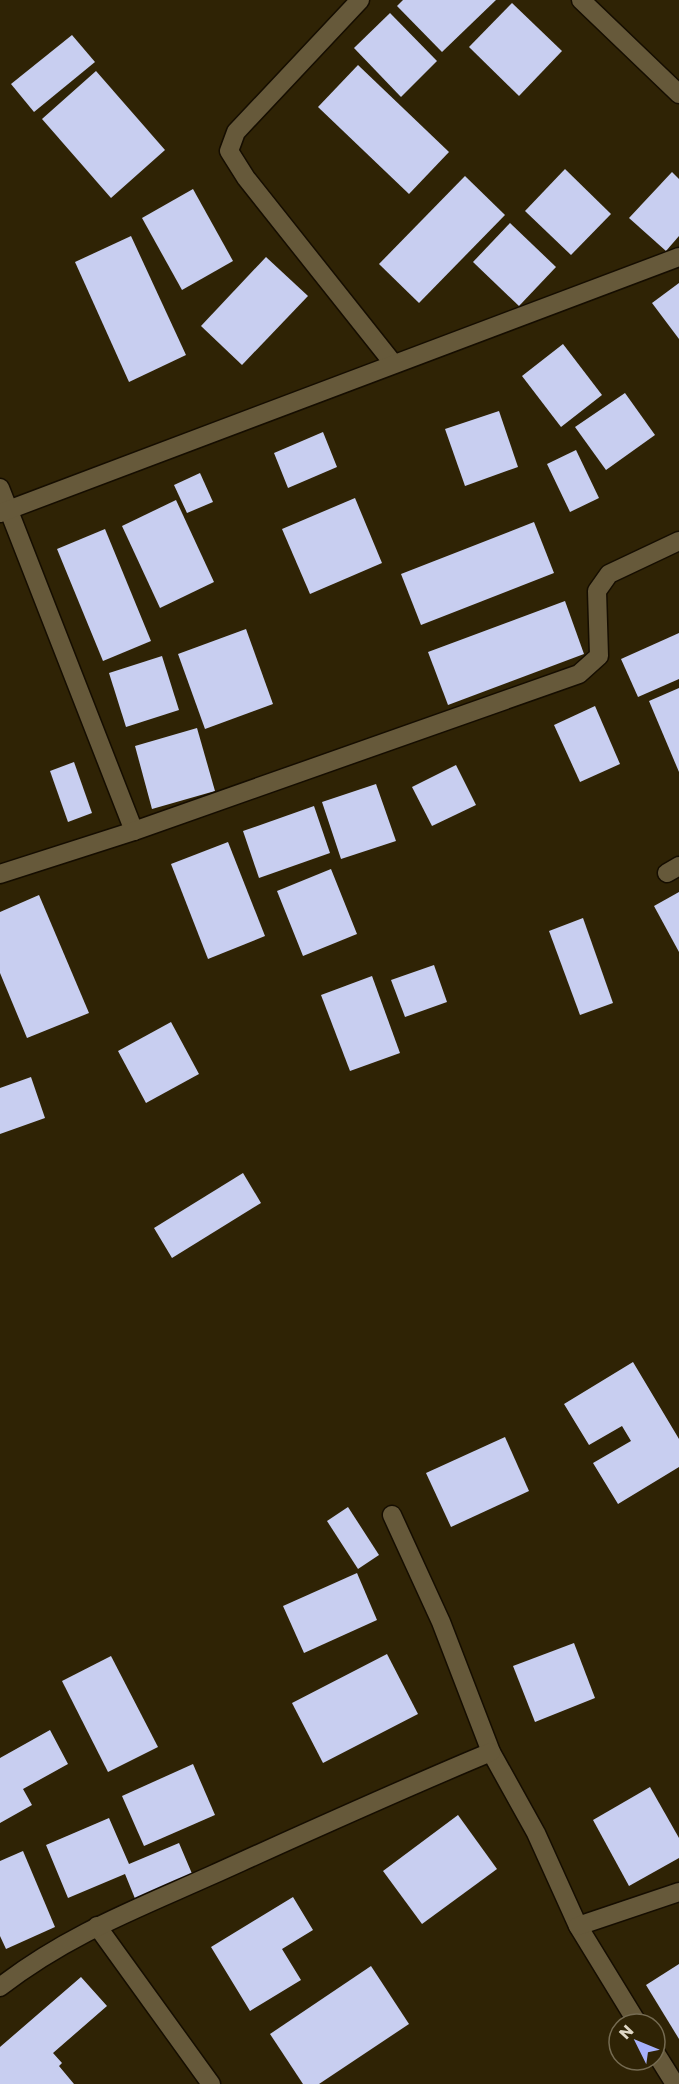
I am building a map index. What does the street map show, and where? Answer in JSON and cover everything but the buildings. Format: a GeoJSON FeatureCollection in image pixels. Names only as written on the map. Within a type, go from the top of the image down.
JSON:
{"type":"FeatureCollection","features":[{"type":"Feature","properties":{"kind":"street"},"geometry":{"type":"LineString","coordinates":[[360,0],[236,132],[229,151],[246,178],[393,363]]}},
{"type":"Feature","properties":{"kind":"street"},"geometry":{"type":"LineString","coordinates":[[582,0],[679,94]]}},
{"type":"Feature","properties":{"kind":"street"},"geometry":{"type":"LineString","coordinates":[[5,512],[393,363],[679,257]]}},
{"type":"Feature","properties":{"kind":"street"},"geometry":{"type":"LineString","coordinates":[[0,488],[5,512],[134,831]]}},
{"type":"Feature","properties":{"kind":"street"},"geometry":{"type":"LineString","coordinates":[[0,874],[134,831],[579,674],[598,656],[597,591],[609,574],[679,540]]}},
{"type":"Feature","properties":{"kind":"street"},"geometry":{"type":"LineString","coordinates":[[392,1515],[441,1622],[491,1752],[536,1833],[578,1926],[631,2012]]}},
{"type":"Feature","properties":{"kind":"street"},"geometry":{"type":"LineString","coordinates":[[0,1987],[32,1962],[97,1926],[361,1806],[491,1752]]}},
{"type":"Feature","properties":{"kind":"street"},"geometry":{"type":"LineString","coordinates":[[578,1926],[679,1892]]}},
{"type":"Feature","properties":{"kind":"street"},"geometry":{"type":"LineString","coordinates":[[97,1926],[211,2084]]}},
{"type":"Feature","properties":{"kind":"street"},"geometry":{"type":"LineString","coordinates":[[667,2071],[675,2084]]}}]}
